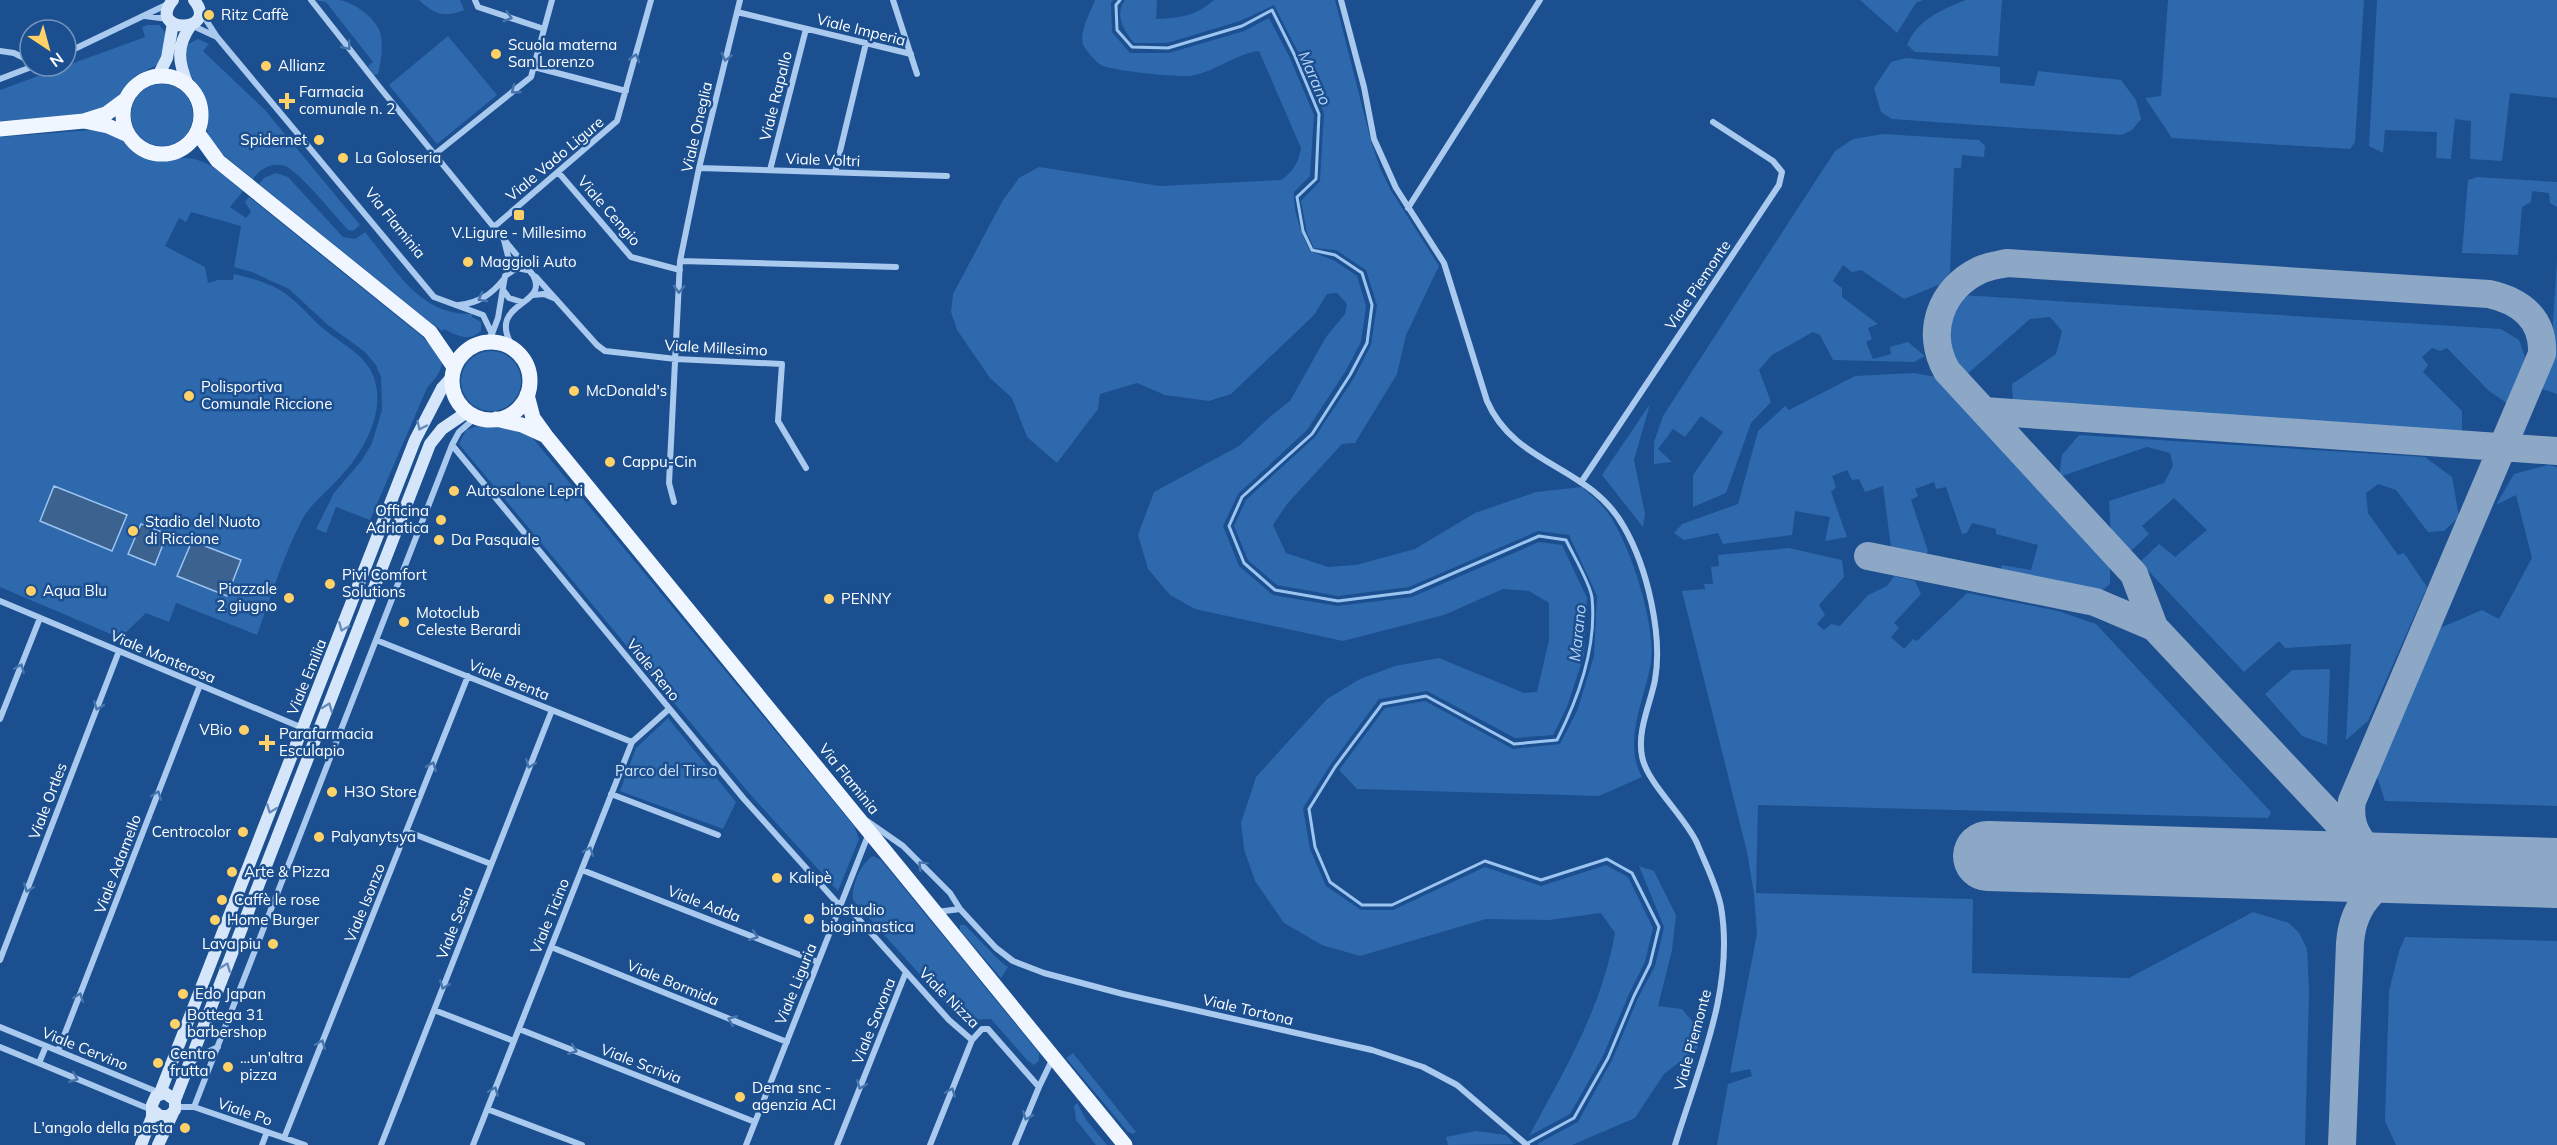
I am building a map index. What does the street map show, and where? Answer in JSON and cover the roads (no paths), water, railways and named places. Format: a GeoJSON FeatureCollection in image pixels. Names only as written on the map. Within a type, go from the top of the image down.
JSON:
{"type":"FeatureCollection","features":[{"type":"Feature","properties":{"kind":"main road"},"geometry":{"type":"LineString","coordinates":[[0,129],[84,121],[106,114],[125,100],[135,86],[158,76],[174,77],[188,85],[194,92],[200,107],[200,124],[197,132],[181,149],[167,153],[152,153],[138,146],[128,135],[122,118],[125,100]]}},
{"type":"Feature","properties":{"kind":"main road"},"geometry":{"type":"LineString","coordinates":[[84,121],[108,126],[128,135]]}},
{"type":"Feature","properties":{"kind":"main road"},"geometry":{"type":"LineString","coordinates":[[197,132],[218,161],[430,332],[452,343],[484,340],[514,349],[526,365],[529,375],[527,395],[515,411],[496,419],[472,415],[455,397],[453,372],[430,332]]}},
{"type":"Feature","properties":{"kind":"main road"},"geometry":{"type":"LineString","coordinates":[[181,149],[218,161]]}},
{"type":"Feature","properties":{"kind":"main road"},"geometry":{"type":"LineString","coordinates":[[453,372],[459,358],[484,340]]}},
{"type":"Feature","properties":{"kind":"main road","name":"Via Flaminia"},"geometry":{"type":"LineString","coordinates":[[527,395],[533,418],[546,436],[1125,1145]]}},
{"type":"Feature","properties":{"kind":"main road","name":"Via Flaminia"},"geometry":{"type":"LineString","coordinates":[[496,419],[522,425],[546,436]]}},
{"type":"Feature","properties":{"kind":"street","name":"Viale Millesimo"},"geometry":{"type":"LineString","coordinates":[[311,0],[530,272],[597,345],[605,351],[676,359],[782,364],[778,421],[806,468]]}},
{"type":"Feature","properties":{"kind":"street"},"geometry":{"type":"LineString","coordinates":[[475,0],[478,7],[544,29]]}},
{"type":"Feature","properties":{"kind":"street"},"geometry":{"type":"LineString","coordinates":[[435,154],[531,77],[552,0]]}},
{"type":"Feature","properties":{"kind":"street","name":"Viale Vado Ligure"},"geometry":{"type":"LineString","coordinates":[[495,226],[617,121],[651,0]]}},
{"type":"Feature","properties":{"kind":"street","name":"Viale Oneglia"},"geometry":{"type":"LineString","coordinates":[[674,502],[669,483],[680,261],[699,168],[740,0]]}},
{"type":"Feature","properties":{"kind":"street"},"geometry":{"type":"LineString","coordinates":[[893,0],[917,74]]}},
{"type":"Feature","properties":{"kind":"street","name":"Viale Piemonte"},"geometry":{"type":"LineString","coordinates":[[1341,0],[1364,87],[1374,139],[1408,208],[1444,263],[1494,418],[1504,431],[1518,442],[1601,496],[1623,525],[1645,578],[1655,628],[1657,662],[1641,741],[1642,757],[1647,771],[1692,832],[1721,905],[1723,935],[1718,1002],[1675,1145]]}},
{"type":"Feature","properties":{"kind":"street"},"geometry":{"type":"LineString","coordinates":[[1408,208],[1540,0]]}},
{"type":"Feature","properties":{"kind":"street"},"geometry":{"type":"LineString","coordinates":[[78,47],[172,1]]}},
{"type":"Feature","properties":{"kind":"street"},"geometry":{"type":"LineString","coordinates":[[158,76],[167,58],[171,21],[168,10],[172,1]]}},
{"type":"Feature","properties":{"kind":"street"},"geometry":{"type":"LineString","coordinates":[[188,85],[179,58],[180,43],[198,18],[196,4]]}},
{"type":"Feature","properties":{"kind":"street"},"geometry":{"type":"LineString","coordinates":[[196,4],[217,37]]}},
{"type":"Feature","properties":{"kind":"street","name":"Viale Imperia"},"geometry":{"type":"LineString","coordinates":[[737,12],[910,54]]}},
{"type":"Feature","properties":{"kind":"street"},"geometry":{"type":"LineString","coordinates":[[145,16],[171,21],[182,27],[191,25]]}},
{"type":"Feature","properties":{"kind":"street","name":"Via Flaminia"},"geometry":{"type":"LineString","coordinates":[[191,25],[217,37],[422,285],[440,301],[483,315],[488,321],[484,340]]}},
{"type":"Feature","properties":{"kind":"street","name":"Viale Rapallo"},"geometry":{"type":"LineString","coordinates":[[770,170],[806,29]]}},
{"type":"Feature","properties":{"kind":"street"},"geometry":{"type":"LineString","coordinates":[[836,172],[866,44]]}},
{"type":"Feature","properties":{"kind":"street"},"geometry":{"type":"LineString","coordinates":[[0,51],[18,55]]}},
{"type":"Feature","properties":{"kind":"street"},"geometry":{"type":"LineString","coordinates":[[534,67],[626,91]]}},
{"type":"Feature","properties":{"kind":"street"},"geometry":{"type":"LineString","coordinates":[[0,80],[18,73]]}},
{"type":"Feature","properties":{"kind":"street","name":"Viale Piemonte"},"geometry":{"type":"LineString","coordinates":[[1582,482],[1779,185],[1782,172],[1773,161],[1713,122]]}},
{"type":"Feature","properties":{"kind":"street","name":"Viale Voltri"},"geometry":{"type":"LineString","coordinates":[[699,168],[947,176]]}},
{"type":"Feature","properties":{"kind":"street","name":"Viale Cengio"},"geometry":{"type":"LineString","coordinates":[[558,172],[631,257],[680,270]]}},
{"type":"Feature","properties":{"kind":"street","name":"Viale Millesimo"},"geometry":{"type":"LineString","coordinates":[[503,237],[509,260],[508,273]]}},
{"type":"Feature","properties":{"kind":"street"},"geometry":{"type":"LineString","coordinates":[[680,261],[896,267]]}},
{"type":"Feature","properties":{"kind":"street"},"geometry":{"type":"LineString","coordinates":[[455,305],[481,300],[495,290],[508,273],[517,268],[530,272],[537,285],[533,296]]}},
{"type":"Feature","properties":{"kind":"street"},"geometry":{"type":"LineString","coordinates":[[484,340],[498,318],[503,279]]}},
{"type":"Feature","properties":{"kind":"street"},"geometry":{"type":"LineString","coordinates":[[503,290],[508,298],[523,302]]}},
{"type":"Feature","properties":{"kind":"street"},"geometry":{"type":"LineString","coordinates":[[514,349],[510,344],[506,322],[510,311],[533,296],[544,294],[559,301]]}},
{"type":"Feature","properties":{"kind":"street","name":"Viale Emilia"},"geometry":{"type":"LineString","coordinates":[[160,1093],[415,440],[453,372]]}},
{"type":"Feature","properties":{"kind":"street"},"geometry":{"type":"LineString","coordinates":[[194,1107],[453,445],[459,432],[472,415]]}},
{"type":"Feature","properties":{"kind":"street","name":"Viale Emilia"},"geometry":{"type":"LineString","coordinates":[[158,1145],[430,444],[442,429],[472,415]]}},
{"type":"Feature","properties":{"kind":"street","name":"Viale Reno"},"geometry":{"type":"LineString","coordinates":[[453,445],[744,799],[840,906]]}},
{"type":"Feature","properties":{"kind":"street","name":"Viale Monterosa"},"geometry":{"type":"LineString","coordinates":[[0,601],[317,734]]}},
{"type":"Feature","properties":{"kind":"street"},"geometry":{"type":"LineString","coordinates":[[0,718],[40,618]]}},
{"type":"Feature","properties":{"kind":"street","name":"Viale Brenta"},"geometry":{"type":"LineString","coordinates":[[376,640],[632,742]]}},
{"type":"Feature","properties":{"kind":"street","name":"Viale Ortles"},"geometry":{"type":"LineString","coordinates":[[0,960],[119,651]]}},
{"type":"Feature","properties":{"kind":"street","name":"Viale Isonzo"},"geometry":{"type":"LineString","coordinates":[[284,1138],[468,676]]}},
{"type":"Feature","properties":{"kind":"street","name":"Viale Adamello"},"geometry":{"type":"LineString","coordinates":[[58,1051],[200,685]]}},
{"type":"Feature","properties":{"kind":"street","name":"Viale Ticino"},"geometry":{"type":"LineString","coordinates":[[473,1145],[632,742],[669,709]]}},
{"type":"Feature","properties":{"kind":"street","name":"Viale Sesia"},"geometry":{"type":"LineString","coordinates":[[381,1145],[552,710]]}},
{"type":"Feature","properties":{"kind":"street"},"geometry":{"type":"LineString","coordinates":[[611,794],[718,835]]}},
{"type":"Feature","properties":{"kind":"street","name":"Viale Tortona"},"geometry":{"type":"LineString","coordinates":[[850,808],[903,846],[950,893],[960,909],[996,948],[1013,961],[1044,973],[1123,994],[1372,1050],[1423,1067],[1457,1085],[1527,1145]]}},
{"type":"Feature","properties":{"kind":"street"},"geometry":{"type":"LineString","coordinates":[[406,831],[491,864]]}},
{"type":"Feature","properties":{"kind":"street","name":"Viale Liguria"},"geometry":{"type":"LineString","coordinates":[[746,1145],[869,832]]}},
{"type":"Feature","properties":{"kind":"street","name":"Viale Adda"},"geometry":{"type":"LineString","coordinates":[[582,870],[818,962]]}},
{"type":"Feature","properties":{"kind":"street","name":"Viale Nizza"},"geometry":{"type":"LineString","coordinates":[[840,906],[855,915],[949,1020],[972,1040],[982,1029],[988,1029],[1039,1087]]}},
{"type":"Feature","properties":{"kind":"street"},"geometry":{"type":"LineString","coordinates":[[934,912],[960,909]]}},
{"type":"Feature","properties":{"kind":"street","name":"Viale Bormida"},"geometry":{"type":"LineString","coordinates":[[551,947],[787,1042]]}},
{"type":"Feature","properties":{"kind":"street","name":"Viale Savona"},"geometry":{"type":"LineString","coordinates":[[837,1145],[906,972]]}},
{"type":"Feature","properties":{"kind":"street"},"geometry":{"type":"LineString","coordinates":[[434,1010],[514,1041]]}},
{"type":"Feature","properties":{"kind":"street","name":"Viale Cervino"},"geometry":{"type":"LineString","coordinates":[[0,1028],[160,1093]]}},
{"type":"Feature","properties":{"kind":"street","name":"Viale Scrivia"},"geometry":{"type":"LineString","coordinates":[[519,1029],[755,1122]]}},
{"type":"Feature","properties":{"kind":"street"},"geometry":{"type":"LineString","coordinates":[[930,1145],[972,1040]]}},
{"type":"Feature","properties":{"kind":"street"},"geometry":{"type":"LineString","coordinates":[[39,1063],[46,1046]]}},
{"type":"Feature","properties":{"kind":"street"},"geometry":{"type":"LineString","coordinates":[[190,1061],[218,1047]]}},
{"type":"Feature","properties":{"kind":"street","name":"Viale Cervino"},"geometry":{"type":"LineString","coordinates":[[1,1049],[153,1110]]}},
{"type":"Feature","properties":{"kind":"street"},"geometry":{"type":"LineString","coordinates":[[1016,1145],[1039,1087],[1054,1057]]}},
{"type":"Feature","properties":{"kind":"street"},"geometry":{"type":"LineString","coordinates":[[141,1145],[153,1110],[153,1100],[160,1093],[169,1094],[174,1106],[160,1116],[153,1110]]}},
{"type":"Feature","properties":{"kind":"street","name":"Viale Po"},"geometry":{"type":"LineString","coordinates":[[174,1106],[194,1107],[305,1145]]}},
{"type":"Feature","properties":{"kind":"street"},"geometry":{"type":"LineString","coordinates":[[487,1109],[582,1145]]}},
{"type":"Feature","properties":{"kind":"street"},"geometry":{"type":"LineString","coordinates":[[262,1145],[267,1132]]}},
{"type":"Feature","properties":{"kind":"waterway","name":"Marano"},"geometry":{"type":"LineString","coordinates":[[1120,0],[1116,5],[1117,30],[1132,47],[1168,48],[1242,26],[1272,10],[1294,54],[1319,114],[1316,179],[1297,197],[1303,231],[1312,250],[1335,255],[1362,273],[1372,305],[1367,343],[1350,375],[1312,434],[1242,497],[1229,526],[1244,563],[1275,590],[1338,601],[1410,592],[1539,536],[1566,540],[1591,592],[1592,635],[1585,672],[1557,740],[1514,744],[1426,696],[1382,704],[1335,767],[1309,809],[1315,847],[1330,882],[1362,905],[1392,905],[1485,861],[1541,880],[1607,859],[1632,873],[1659,927],[1650,964],[1608,1058],[1574,1118],[1526,1144]]}},
{"type":"Feature","properties":{"kind":"place","name":"Ritz Caffè"},"geometry":{"type":"Point","coordinates":[209,15]}},
{"type":"Feature","properties":{"kind":"place","name":"Scuola materna San Lorenzo"},"geometry":{"type":"Point","coordinates":[496,54]}},
{"type":"Feature","properties":{"kind":"place","name":"Allianz"},"geometry":{"type":"Point","coordinates":[266,66]}},
{"type":"Feature","properties":{"kind":"place","name":"Farmacia comunale n. 2"},"geometry":{"type":"Point","coordinates":[287,101]}},
{"type":"Feature","properties":{"kind":"place","name":"Spidernet"},"geometry":{"type":"Point","coordinates":[319,140]}},
{"type":"Feature","properties":{"kind":"place","name":"La Goloseria"},"geometry":{"type":"Point","coordinates":[343,158]}},
{"type":"Feature","properties":{"kind":"place","name":"V.Ligure - Millesimo"},"geometry":{"type":"Point","coordinates":[519,215]}},
{"type":"Feature","properties":{"kind":"place","name":"Maggioli Auto"},"geometry":{"type":"Point","coordinates":[468,262]}},
{"type":"Feature","properties":{"kind":"place","name":"McDonald's"},"geometry":{"type":"Point","coordinates":[574,391]}},
{"type":"Feature","properties":{"kind":"place","name":"Polisportiva Comunale Riccione"},"geometry":{"type":"Point","coordinates":[189,396]}},
{"type":"Feature","properties":{"kind":"place","name":"Cappu-Cin"},"geometry":{"type":"Point","coordinates":[610,462]}},
{"type":"Feature","properties":{"kind":"place","name":"Autosalone Lepri"},"geometry":{"type":"Point","coordinates":[454,491]}},
{"type":"Feature","properties":{"kind":"place","name":"Officina Adriatica"},"geometry":{"type":"Point","coordinates":[441,520]}},
{"type":"Feature","properties":{"kind":"place","name":"Stadio del Nuoto di Riccione"},"geometry":{"type":"Point","coordinates":[133,531]}},
{"type":"Feature","properties":{"kind":"place","name":"Da Pasquale"},"geometry":{"type":"Point","coordinates":[439,540]}},
{"type":"Feature","properties":{"kind":"place","name":"Pivi Comfort Solutions"},"geometry":{"type":"Point","coordinates":[330,584]}},
{"type":"Feature","properties":{"kind":"place","name":"Aqua Blu"},"geometry":{"type":"Point","coordinates":[31,591]}},
{"type":"Feature","properties":{"kind":"place","name":"Piazzale 2 giugno"},"geometry":{"type":"Point","coordinates":[289,598]}},
{"type":"Feature","properties":{"kind":"place","name":"PENNY"},"geometry":{"type":"Point","coordinates":[829,599]}},
{"type":"Feature","properties":{"kind":"place","name":"Motoclub Celeste Berardi"},"geometry":{"type":"Point","coordinates":[404,622]}},
{"type":"Feature","properties":{"kind":"place","name":"VBio"},"geometry":{"type":"Point","coordinates":[244,730]}},
{"type":"Feature","properties":{"kind":"place","name":"Parafarmacia Esculapio"},"geometry":{"type":"Point","coordinates":[267,743]}},
{"type":"Feature","properties":{"kind":"place","name":"H3O Store"},"geometry":{"type":"Point","coordinates":[332,792]}},
{"type":"Feature","properties":{"kind":"place","name":"Centrocolor"},"geometry":{"type":"Point","coordinates":[243,832]}},
{"type":"Feature","properties":{"kind":"place","name":"Palyanytsya"},"geometry":{"type":"Point","coordinates":[319,837]}},
{"type":"Feature","properties":{"kind":"place","name":"Arte & Pizza"},"geometry":{"type":"Point","coordinates":[232,872]}},
{"type":"Feature","properties":{"kind":"place","name":"Kalipè"},"geometry":{"type":"Point","coordinates":[777,878]}},
{"type":"Feature","properties":{"kind":"place","name":"Caffè le rose"},"geometry":{"type":"Point","coordinates":[222,900]}},
{"type":"Feature","properties":{"kind":"place","name":"biostudio bioginnastica"},"geometry":{"type":"Point","coordinates":[809,919]}},
{"type":"Feature","properties":{"kind":"place","name":"Home Burger"},"geometry":{"type":"Point","coordinates":[215,920]}},
{"type":"Feature","properties":{"kind":"place","name":"Lava piu"},"geometry":{"type":"Point","coordinates":[273,944]}},
{"type":"Feature","properties":{"kind":"place","name":"Edo Japan"},"geometry":{"type":"Point","coordinates":[183,994]}},
{"type":"Feature","properties":{"kind":"place","name":"Bottega 31 barbershop"},"geometry":{"type":"Point","coordinates":[175,1024]}},
{"type":"Feature","properties":{"kind":"place","name":"Centro frutta"},"geometry":{"type":"Point","coordinates":[158,1063]}},
{"type":"Feature","properties":{"kind":"place","name":"...un'altra pizza"},"geometry":{"type":"Point","coordinates":[228,1067]}},
{"type":"Feature","properties":{"kind":"place","name":"Dema snc - agenzia ACI"},"geometry":{"type":"Point","coordinates":[740,1097]}},
{"type":"Feature","properties":{"kind":"place","name":"L'angolo della pasta"},"geometry":{"type":"Point","coordinates":[185,1128]}},
{"type":"Feature","properties":{"kind":"park label","name":"Parco del Tirso"},"geometry":{"type":"Point","coordinates":[666,771]}}]}
